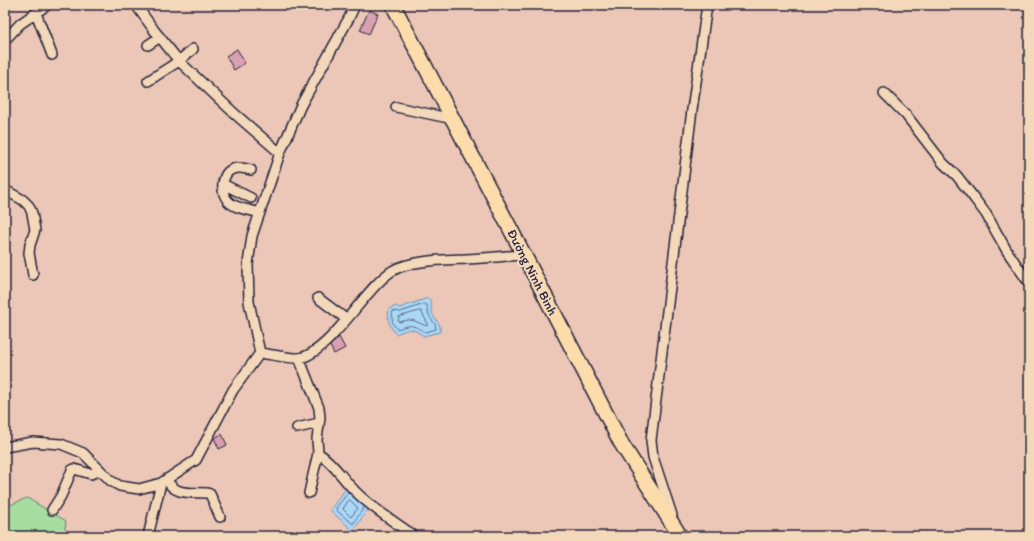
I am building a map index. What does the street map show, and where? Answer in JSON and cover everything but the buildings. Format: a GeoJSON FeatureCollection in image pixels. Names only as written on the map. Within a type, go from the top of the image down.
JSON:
{"type":"FeatureCollection","features":[{"type":"Feature","properties":{"kind":"highway","name":"Đường Ninh Bình"},"geometry":{"type":"LineString","coordinates":[[393,5],[524,254],[621,443],[679,535]]}},
{"type":"Feature","properties":{"kind":"street"},"geometry":{"type":"LineString","coordinates":[[5,40],[20,24],[47,5]]}},
{"type":"Feature","properties":{"kind":"street"},"geometry":{"type":"LineString","coordinates":[[136,5],[179,61],[235,114],[280,153]]}},
{"type":"Feature","properties":{"kind":"street"},"geometry":{"type":"LineString","coordinates":[[5,446],[33,442],[61,444],[83,453],[111,481],[129,488],[139,489],[164,481],[196,460],[233,390],[260,353],[249,302],[248,269],[252,236],[280,153],[301,105],[355,5]]}},
{"type":"Feature","properties":{"kind":"street"},"geometry":{"type":"LineString","coordinates":[[679,535],[653,457],[651,440],[692,110],[708,5]]}},
{"type":"Feature","properties":{"kind":"street"},"geometry":{"type":"LineString","coordinates":[[36,13],[52,54]]}},
{"type":"Feature","properties":{"kind":"street"},"geometry":{"type":"LineString","coordinates":[[148,46],[160,37]]}},
{"type":"Feature","properties":{"kind":"street"},"geometry":{"type":"LineString","coordinates":[[148,81],[179,61],[193,49]]}},
{"type":"Feature","properties":{"kind":"street"},"geometry":{"type":"LineString","coordinates":[[884,93],[906,115],[943,163],[957,176],[975,199],[986,214],[1007,251],[1029,283]]}},
{"type":"Feature","properties":{"kind":"street"},"geometry":{"type":"LineString","coordinates":[[396,107],[453,119]]}},
{"type":"Feature","properties":{"kind":"street"},"geometry":{"type":"LineString","coordinates":[[251,170],[240,168],[229,170],[225,174],[223,190],[229,202],[235,206],[260,213]]}},
{"type":"Feature","properties":{"kind":"street"},"geometry":{"type":"LineString","coordinates":[[223,184],[251,198]]}},
{"type":"Feature","properties":{"kind":"street"},"geometry":{"type":"LineString","coordinates":[[5,190],[23,200],[32,213],[36,230],[30,245],[29,253],[33,275]]}},
{"type":"Feature","properties":{"kind":"street"},"geometry":{"type":"LineString","coordinates":[[260,353],[299,358],[311,353],[346,319],[376,285],[392,271],[405,265],[432,261],[524,254]]}},
{"type":"Feature","properties":{"kind":"street"},"geometry":{"type":"LineString","coordinates":[[318,298],[346,319]]}},
{"type":"Feature","properties":{"kind":"street"},"geometry":{"type":"LineString","coordinates":[[299,358],[319,408],[317,439],[318,453],[309,492]]}},
{"type":"Feature","properties":{"kind":"street"},"geometry":{"type":"LineString","coordinates":[[297,428],[319,423]]}},
{"type":"Feature","properties":{"kind":"street"},"geometry":{"type":"LineString","coordinates":[[318,453],[332,463],[355,491],[366,501],[414,536]]}},
{"type":"Feature","properties":{"kind":"street"},"geometry":{"type":"LineString","coordinates":[[52,510],[61,496],[72,470],[74,469],[94,474],[100,470]]}},
{"type":"Feature","properties":{"kind":"street"},"geometry":{"type":"LineString","coordinates":[[164,481],[173,489],[210,494],[220,517]]}},
{"type":"Feature","properties":{"kind":"street"},"geometry":{"type":"LineString","coordinates":[[148,536],[164,481]]}},
{"type":"Feature","properties":{"kind":"green space"},"geometry":{"type":"Polygon","coordinates":[[[27,498],[66,521],[64,536],[5,536],[5,507],[27,498]]]}},
{"type":"Feature","properties":{"kind":"water"},"geometry":{"type":"Polygon","coordinates":[[[428,298],[431,301],[433,315],[440,325],[440,332],[424,336],[410,329],[396,334],[389,323],[389,309],[396,306],[399,308],[428,298]]]}},
{"type":"Feature","properties":{"kind":"water"},"geometry":{"type":"Polygon","coordinates":[[[348,486],[370,506],[353,531],[330,510],[348,486]]]}}]}
